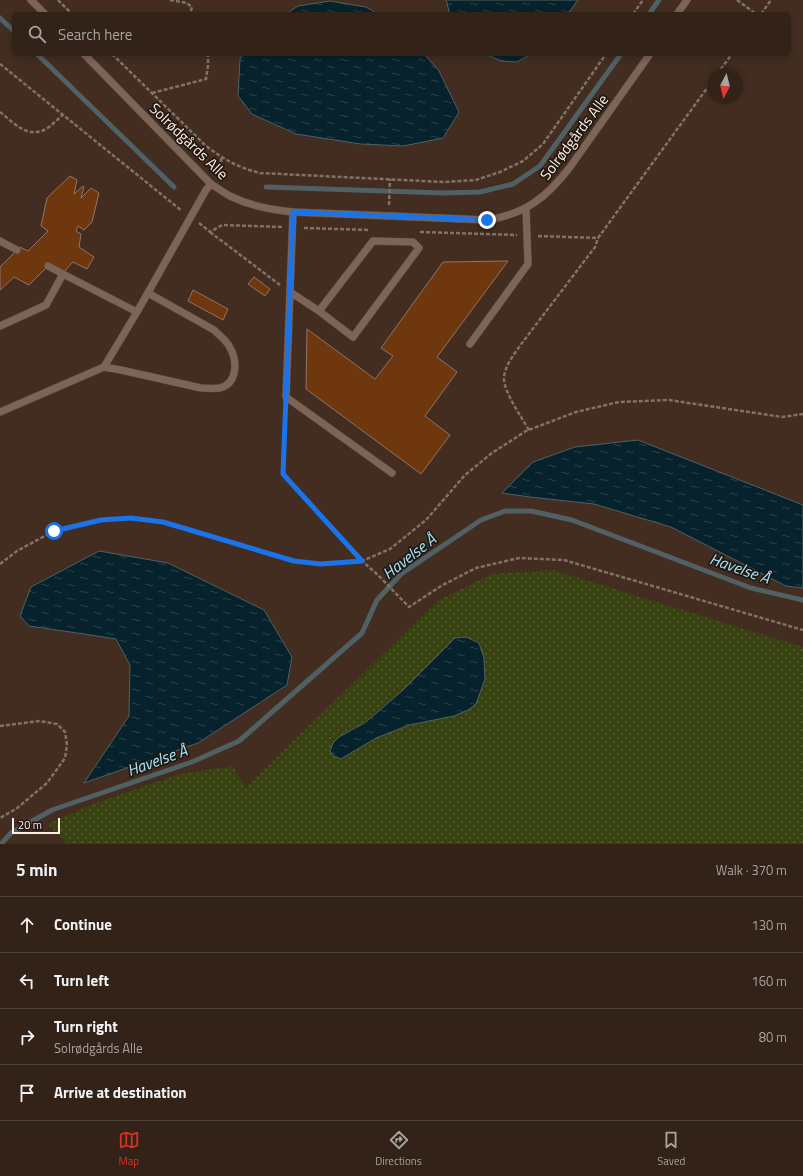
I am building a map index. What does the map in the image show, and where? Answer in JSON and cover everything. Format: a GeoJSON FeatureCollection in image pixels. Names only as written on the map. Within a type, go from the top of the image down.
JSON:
{"type":"FeatureCollection","features":[{"type":"Feature","properties":{"kind":"lane"},"geometry":{"type":"LineString","coordinates":[[31,0],[43,12]]}},
{"type":"Feature","properties":{"kind":"lane"},"geometry":{"type":"LineString","coordinates":[[678,12],[687,0]]}},
{"type":"Feature","properties":{"kind":"lane","name":"Solrødgårds Alle"},"geometry":{"type":"LineString","coordinates":[[86,56],[212,184],[231,197],[274,210],[293,212],[487,220],[500,218],[526,208],[547,194],[558,183],[649,56]]}},
{"type":"Feature","properties":{"kind":"lane"},"geometry":{"type":"LineString","coordinates":[[104,367],[206,190],[212,184]]}},
{"type":"Feature","properties":{"kind":"lane"},"geometry":{"type":"LineString","coordinates":[[470,344],[528,264],[526,208]]}},
{"type":"Feature","properties":{"kind":"lane"},"geometry":{"type":"LineString","coordinates":[[293,212],[286,397],[392,473]]}},
{"type":"Feature","properties":{"kind":"lane"},"geometry":{"type":"LineString","coordinates":[[0,241],[17,250]]}},
{"type":"Feature","properties":{"kind":"lane"},"geometry":{"type":"LineString","coordinates":[[290,292],[319,311],[353,337],[419,248],[412,242],[373,241],[319,311]]}},
{"type":"Feature","properties":{"kind":"lane"},"geometry":{"type":"LineString","coordinates":[[48,266],[137,312]]}},
{"type":"Feature","properties":{"kind":"lane"},"geometry":{"type":"LineString","coordinates":[[0,326],[46,306],[63,274]]}},
{"type":"Feature","properties":{"kind":"lane"},"geometry":{"type":"LineString","coordinates":[[0,412],[104,367],[201,388],[221,388],[227,384],[232,379],[235,371],[235,363],[229,345],[214,330],[148,293]]}},
{"type":"Feature","properties":{"kind":"path"},"geometry":{"type":"LineString","coordinates":[[58,0],[70,12]]}},
{"type":"Feature","properties":{"kind":"path"},"geometry":{"type":"LineString","coordinates":[[170,0],[188,3],[192,7],[191,12]]}},
{"type":"Feature","properties":{"kind":"path"},"geometry":{"type":"LineString","coordinates":[[635,12],[643,0]]}},
{"type":"Feature","properties":{"kind":"path"},"geometry":{"type":"LineString","coordinates":[[737,0],[753,12]]}},
{"type":"Feature","properties":{"kind":"path"},"geometry":{"type":"LineString","coordinates":[[761,12],[770,0]]}},
{"type":"Feature","properties":{"kind":"path"},"geometry":{"type":"LineString","coordinates":[[114,56],[206,146],[221,158],[242,168],[260,173],[444,182],[476,180],[500,172],[523,160],[543,144],[605,56]]}},
{"type":"Feature","properties":{"kind":"path"},"geometry":{"type":"LineString","coordinates":[[152,93],[206,79],[208,56]]}},
{"type":"Feature","properties":{"kind":"path"},"geometry":{"type":"LineString","coordinates":[[722,68],[730,56]]}},
{"type":"Feature","properties":{"kind":"path"},"geometry":{"type":"LineString","coordinates":[[0,64],[169,201],[290,292]]}},
{"type":"Feature","properties":{"kind":"path"},"geometry":{"type":"LineString","coordinates":[[529,430],[506,389],[504,378],[512,357],[595,247],[598,238],[707,88]]}},
{"type":"Feature","properties":{"kind":"path"},"geometry":{"type":"LineString","coordinates":[[0,112],[25,131],[32,133],[44,130],[63,114]]}},
{"type":"Feature","properties":{"kind":"path"},"geometry":{"type":"LineString","coordinates":[[212,184],[222,180],[221,158]]}},
{"type":"Feature","properties":{"kind":"path"},"geometry":{"type":"LineString","coordinates":[[389,202],[390,179]]}},
{"type":"Feature","properties":{"kind":"path"},"geometry":{"type":"LineString","coordinates":[[210,232],[222,225],[372,231]]}},
{"type":"Feature","properties":{"kind":"path"},"geometry":{"type":"LineString","coordinates":[[419,232],[598,238]]}},
{"type":"Feature","properties":{"kind":"path"},"geometry":{"type":"LineString","coordinates":[[286,397],[283,474],[362,561],[409,607],[441,586],[476,568],[519,558],[564,560],[803,630]]}},
{"type":"Feature","properties":{"kind":"path"},"geometry":{"type":"LineString","coordinates":[[0,564],[17,551],[54,531],[101,520],[131,518],[163,522],[294,561],[321,564],[362,561],[390,549],[426,520],[465,475],[492,453],[529,430],[576,412],[619,402],[669,400],[782,417],[803,414]]}},
{"type":"Feature","properties":{"kind":"path"},"geometry":{"type":"LineString","coordinates":[[0,726],[39,721],[57,724],[65,732],[67,745],[65,758],[47,783],[16,809],[0,818]]}},
{"type":"Feature","properties":{"kind":"green space"},"geometry":{"type":"Polygon","coordinates":[[[553,570],[803,647],[803,844],[68,844],[48,824],[93,804],[180,774],[233,766],[245,788],[439,600],[492,574],[553,570]]]}},
{"type":"Feature","properties":{"kind":"water"},"geometry":{"type":"Polygon","coordinates":[[[446,0],[578,0],[569,12],[449,12],[446,0]]]}},
{"type":"Feature","properties":{"kind":"water"},"geometry":{"type":"Polygon","coordinates":[[[330,1],[366,7],[375,12],[289,12],[298,6],[330,1]]]}},
{"type":"Feature","properties":{"kind":"water"},"geometry":{"type":"Polygon","coordinates":[[[242,56],[426,56],[439,71],[459,112],[443,138],[403,146],[361,144],[296,134],[252,114],[238,96],[240,59],[242,56]]]}},
{"type":"Feature","properties":{"kind":"water"},"geometry":{"type":"Polygon","coordinates":[[[490,56],[528,56],[517,62],[501,61],[490,56]]]}},
{"type":"Feature","properties":{"kind":"water"},"geometry":{"type":"Polygon","coordinates":[[[638,440],[803,505],[803,588],[786,586],[671,527],[594,504],[502,493],[533,462],[575,447],[638,440]]]}},
{"type":"Feature","properties":{"kind":"water"},"geometry":{"type":"Polygon","coordinates":[[[99,551],[168,563],[264,610],[292,657],[287,685],[198,743],[84,783],[129,716],[130,665],[116,639],[29,626],[20,616],[31,587],[99,551]]]}},
{"type":"Feature","properties":{"kind":"water"},"geometry":{"type":"Polygon","coordinates":[[[466,637],[479,643],[484,658],[485,679],[476,704],[468,710],[454,716],[409,725],[376,738],[341,759],[334,756],[330,751],[333,743],[339,737],[366,722],[403,690],[455,638],[466,637]]]}},
{"type":"Feature","properties":{"kind":"building"},"geometry":{"type":"Polygon","coordinates":[[[70,176],[77,180],[74,194],[83,186],[81,198],[91,188],[99,193],[92,222],[84,230],[78,226],[76,231],[81,234],[79,247],[94,257],[87,269],[73,262],[64,272],[50,264],[29,285],[14,277],[0,290],[0,267],[20,247],[28,251],[48,231],[41,226],[47,198],[70,176]]]}},
{"type":"Feature","properties":{"kind":"building"},"geometry":{"type":"Polygon","coordinates":[[[508,261],[437,357],[457,372],[425,416],[450,435],[421,474],[306,389],[307,329],[375,379],[393,356],[381,348],[443,262],[508,261]]]}},
{"type":"Feature","properties":{"kind":"building"},"geometry":{"type":"Polygon","coordinates":[[[254,277],[270,289],[265,296],[248,284],[254,277]]]}},
{"type":"Feature","properties":{"kind":"building"},"geometry":{"type":"Polygon","coordinates":[[[193,290],[228,309],[223,320],[188,301],[193,290]]]}},
{"type":"Feature","properties":{"kind":"waterway"},"geometry":{"type":"LineString","coordinates":[[650,12],[659,0]]}},
{"type":"Feature","properties":{"kind":"waterway"},"geometry":{"type":"LineString","coordinates":[[0,18],[12,29]]}},
{"type":"Feature","properties":{"kind":"waterway"},"geometry":{"type":"LineString","coordinates":[[39,56],[174,187]]}},
{"type":"Feature","properties":{"kind":"waterway"},"geometry":{"type":"LineString","coordinates":[[266,187],[443,193],[480,192],[513,184],[540,166],[620,56]]}},
{"type":"Feature","properties":{"kind":"waterway","name":"Havelse Å"},"geometry":{"type":"LineString","coordinates":[[1,844],[11,833],[52,810],[192,762],[239,741],[362,633],[377,600],[401,574],[481,520],[505,511],[531,511],[572,520],[751,588],[803,600]]}},
{"type":"Feature","properties":{"kind":"route"},"geometry":{"type":"LineString","coordinates":[[54,531],[101,520],[131,518],[163,522],[294,561],[321,564],[362,561],[283,474],[293,212],[487,220]]}}]}
